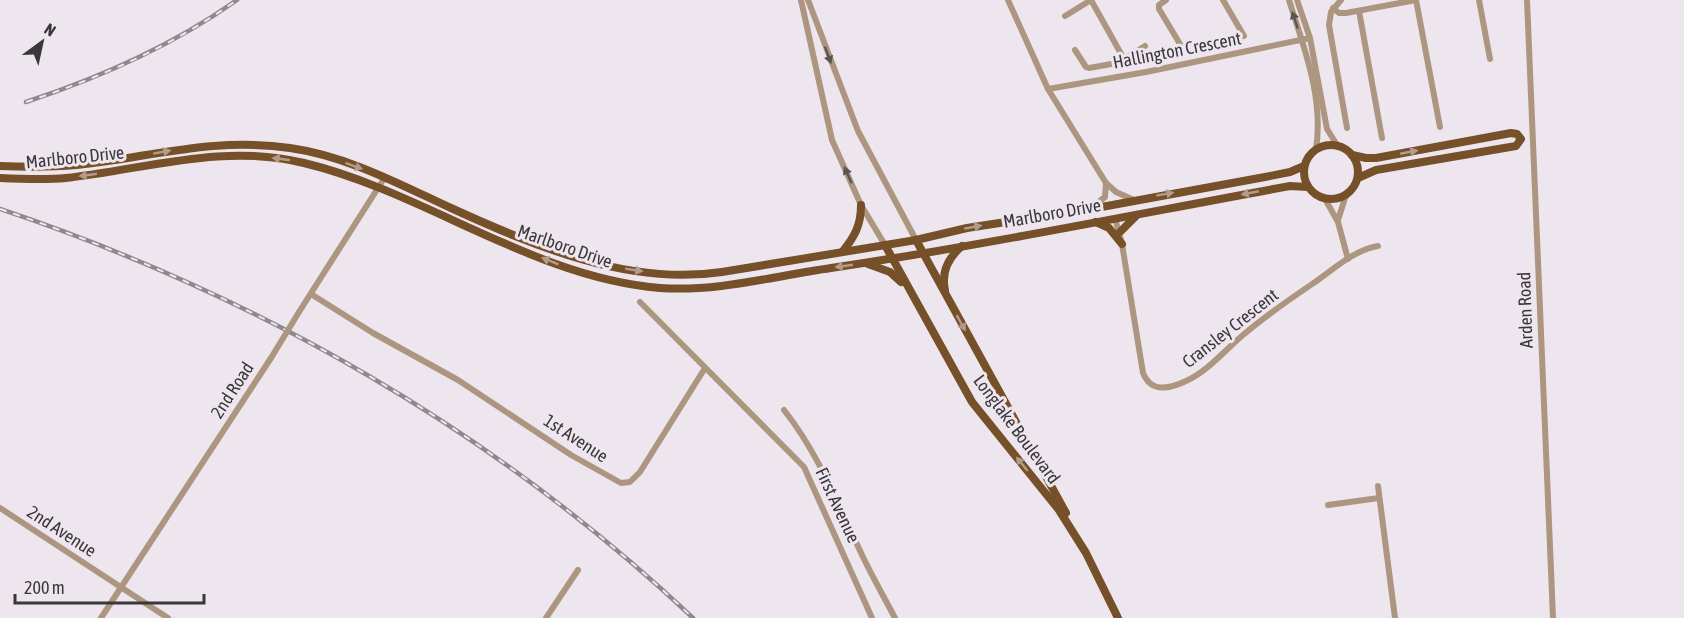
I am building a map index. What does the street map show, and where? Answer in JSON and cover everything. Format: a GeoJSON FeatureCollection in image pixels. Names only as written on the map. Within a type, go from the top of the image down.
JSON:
{"type":"FeatureCollection","features":[{"type":"Feature","properties":{"kind":"main road"},"geometry":{"type":"LineString","coordinates":[[1352,155],[1376,158],[1511,133],[1517,134],[1521,139],[1516,146],[1376,170],[1358,178]]}},
{"type":"Feature","properties":{"kind":"main road","name":"Marlboro Drive"},"geometry":{"type":"LineString","coordinates":[[0,166],[76,165],[183,148],[238,144],[289,148],[312,152],[385,177],[543,247],[588,260],[636,270],[677,275],[708,274],[916,240],[967,228],[1282,174],[1304,166]]}},
{"type":"Feature","properties":{"kind":"main road"},"geometry":{"type":"LineString","coordinates":[[1326,145],[1337,145],[1347,149],[1352,155],[1358,167],[1358,178],[1354,188],[1346,195],[1336,199],[1325,199],[1315,195],[1308,187],[1304,177],[1304,166],[1308,156],[1316,149],[1326,145]]}},
{"type":"Feature","properties":{"kind":"main road","name":"Marlboro Drive"},"geometry":{"type":"LineString","coordinates":[[0,178],[63,178],[195,158],[231,156],[301,162],[339,173],[377,188],[565,267],[628,283],[669,288],[727,286],[891,259],[1290,186],[1308,187]]}},
{"type":"Feature","properties":{"kind":"main road"},"geometry":{"type":"LineString","coordinates":[[843,251],[857,231],[861,217],[861,205]]}},
{"type":"Feature","properties":{"kind":"main road"},"geometry":{"type":"LineString","coordinates":[[1092,208],[1107,210],[1115,218]]}},
{"type":"Feature","properties":{"kind":"main road"},"geometry":{"type":"LineString","coordinates":[[1120,232],[1140,213]]}},
{"type":"Feature","properties":{"kind":"main road"},"geometry":{"type":"LineString","coordinates":[[1095,222],[1109,228],[1122,244]]}},
{"type":"Feature","properties":{"kind":"main road","name":"Longlake Boulevard"},"geometry":{"type":"LineString","coordinates":[[916,240],[1086,553],[1118,618]]}},
{"type":"Feature","properties":{"kind":"main road","name":"Longlake Boulevard"},"geometry":{"type":"LineString","coordinates":[[885,245],[972,402],[1061,508],[1125,618]]}},
{"type":"Feature","properties":{"kind":"main road"},"geometry":{"type":"LineString","coordinates":[[949,301],[944,286],[946,267],[955,252],[963,246]]}},
{"type":"Feature","properties":{"kind":"main road"},"geometry":{"type":"LineString","coordinates":[[864,263],[890,272],[908,288]]}},
{"type":"Feature","properties":{"kind":"street"},"geometry":{"type":"LineString","coordinates":[[801,0],[832,140],[861,205],[885,245]]}},
{"type":"Feature","properties":{"kind":"street"},"geometry":{"type":"LineString","coordinates":[[808,0],[858,131],[916,240]]}},
{"type":"Feature","properties":{"kind":"street"},"geometry":{"type":"LineString","coordinates":[[1008,0],[1048,89],[1106,183],[1116,192],[1134,200]]}},
{"type":"Feature","properties":{"kind":"street"},"geometry":{"type":"LineString","coordinates":[[1065,16],[1091,0],[1124,58]]}},
{"type":"Feature","properties":{"kind":"street"},"geometry":{"type":"LineString","coordinates":[[1166,0],[1159,5],[1159,9],[1183,49]]}},
{"type":"Feature","properties":{"kind":"street"},"geometry":{"type":"LineString","coordinates":[[1223,0],[1244,36]]}},
{"type":"Feature","properties":{"kind":"street"},"geometry":{"type":"LineString","coordinates":[[1289,0],[1310,68],[1318,116],[1316,149]]}},
{"type":"Feature","properties":{"kind":"street"},"geometry":{"type":"LineString","coordinates":[[1297,0],[1310,38],[1328,129],[1337,145]]}},
{"type":"Feature","properties":{"kind":"street"},"geometry":{"type":"LineString","coordinates":[[1341,0],[1333,8],[1329,25],[1347,128]]}},
{"type":"Feature","properties":{"kind":"street"},"geometry":{"type":"LineString","coordinates":[[1333,8],[1340,13],[1416,0],[1440,127]]}},
{"type":"Feature","properties":{"kind":"street"},"geometry":{"type":"LineString","coordinates":[[1479,0],[1490,59]]}},
{"type":"Feature","properties":{"kind":"street","name":"Arden Road"},"geometry":{"type":"LineString","coordinates":[[1527,0],[1553,618]]}},
{"type":"Feature","properties":{"kind":"street"},"geometry":{"type":"LineString","coordinates":[[1359,11],[1382,138]]}},
{"type":"Feature","properties":{"kind":"street","name":"Hallington Crescent"},"geometry":{"type":"LineString","coordinates":[[1048,89],[1146,72],[1310,38]]}},
{"type":"Feature","properties":{"kind":"street"},"geometry":{"type":"LineString","coordinates":[[1074,50],[1089,68],[1113,64],[1145,46]]}},
{"type":"Feature","properties":{"kind":"street","name":"2nd Road"},"geometry":{"type":"LineString","coordinates":[[101,618],[271,358],[385,177]]}},
{"type":"Feature","properties":{"kind":"street"},"geometry":{"type":"LineString","coordinates":[[1092,208],[1105,196],[1106,183]]}},
{"type":"Feature","properties":{"kind":"street"},"geometry":{"type":"LineString","coordinates":[[1338,222],[1346,195]]}},
{"type":"Feature","properties":{"kind":"street"},"geometry":{"type":"LineString","coordinates":[[1325,199],[1338,222],[1348,259]]}},
{"type":"Feature","properties":{"kind":"street","name":"Cransley Crescent"},"geometry":{"type":"LineString","coordinates":[[1115,218],[1120,232],[1143,373],[1150,385],[1156,387],[1177,384],[1194,377],[1255,325],[1348,259],[1364,250],[1378,246]]}},
{"type":"Feature","properties":{"kind":"street","name":"1st Avenue"},"geometry":{"type":"LineString","coordinates":[[311,294],[373,333],[458,380],[571,455],[621,483],[630,482],[640,472],[705,368]]}},
{"type":"Feature","properties":{"kind":"street"},"geometry":{"type":"LineString","coordinates":[[640,302],[705,368]]}},
{"type":"Feature","properties":{"kind":"street","name":"First Avenue"},"geometry":{"type":"LineString","coordinates":[[705,368],[804,467],[872,618]]}},
{"type":"Feature","properties":{"kind":"street"},"geometry":{"type":"LineString","coordinates":[[784,410],[799,428],[821,467],[895,618]]}},
{"type":"Feature","properties":{"kind":"street"},"geometry":{"type":"LineString","coordinates":[[1378,486],[1395,618]]}},
{"type":"Feature","properties":{"kind":"street"},"geometry":{"type":"LineString","coordinates":[[1328,506],[1379,498]]}},
{"type":"Feature","properties":{"kind":"street","name":"2nd Avenue"},"geometry":{"type":"LineString","coordinates":[[0,508],[168,618]]}},
{"type":"Feature","properties":{"kind":"street"},"geometry":{"type":"LineString","coordinates":[[546,618],[578,570]]}},
{"type":"Feature","properties":{"kind":"railway"},"geometry":{"type":"LineString","coordinates":[[26,102],[136,59],[187,32],[237,0]]}},
{"type":"Feature","properties":{"kind":"railway"},"geometry":{"type":"LineString","coordinates":[[0,209],[95,244],[189,283],[280,327],[369,376],[455,430],[538,488],[617,551],[693,618]]}}]}
